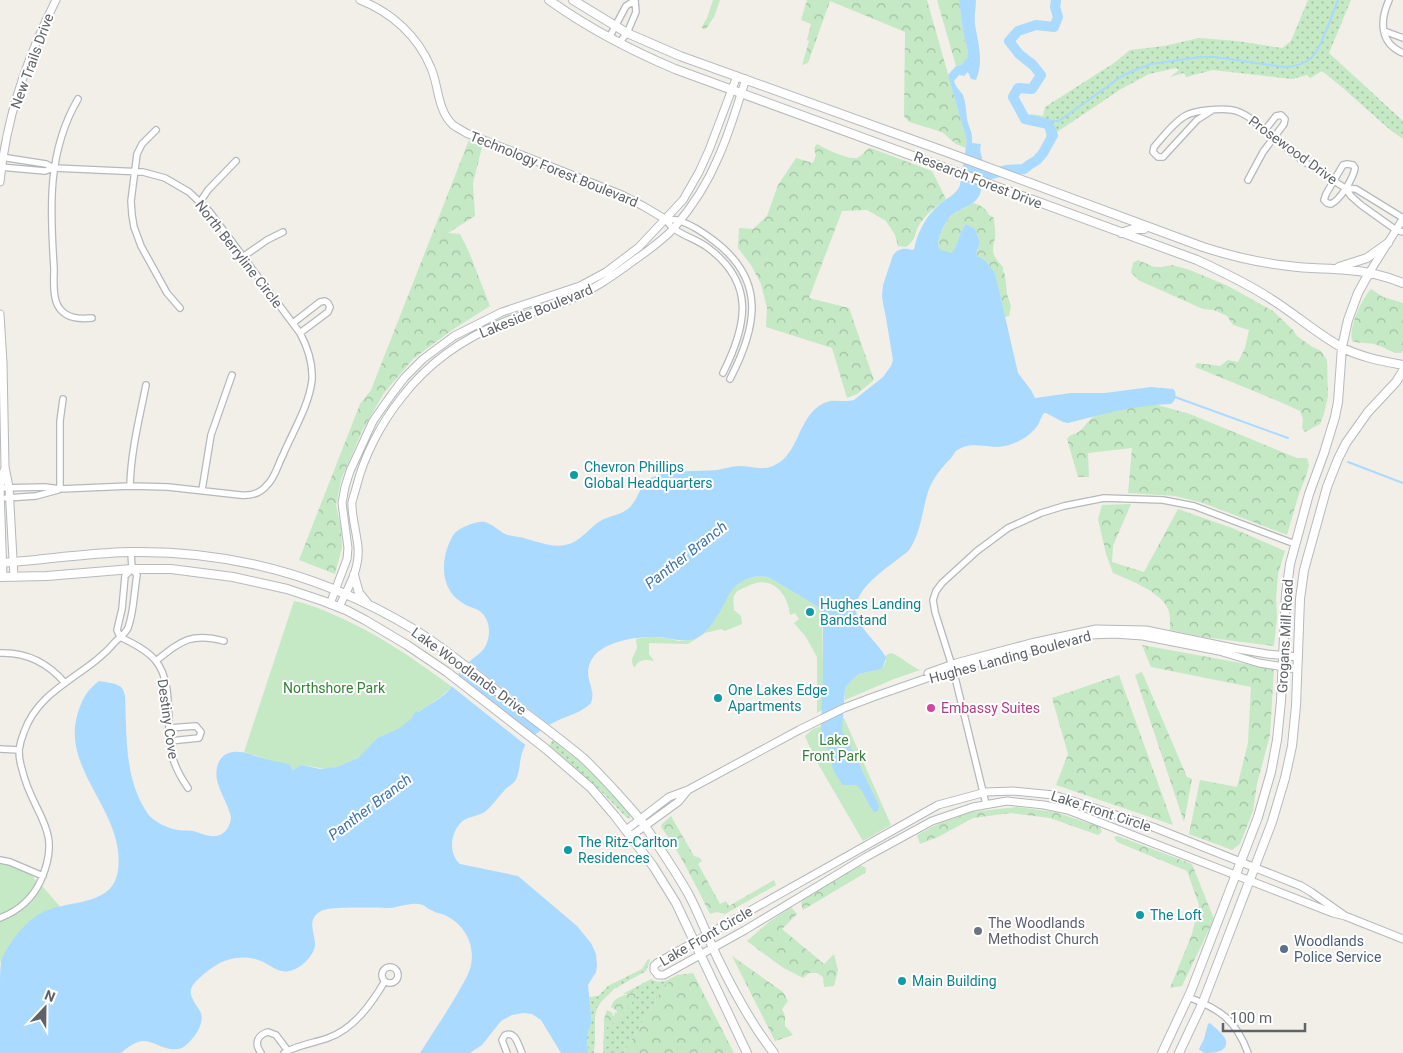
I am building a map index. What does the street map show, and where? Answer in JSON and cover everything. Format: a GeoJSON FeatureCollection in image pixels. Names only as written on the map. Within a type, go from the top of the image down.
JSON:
{"type":"FeatureCollection","features":[{"type":"Feature","properties":{"kind":"main road","name":"Research Forest Drive"},"geometry":{"type":"LineString","coordinates":[[549,0],[609,38],[674,69],[1197,260],[1232,276],[1269,298],[1342,347],[1363,356],[1403,364]]}},
{"type":"Feature","properties":{"kind":"main road","name":"Research Forest Drive"},"geometry":{"type":"LineString","coordinates":[[573,0],[616,27],[680,56],[1203,247],[1231,256],[1289,266],[1369,273],[1403,282]]}},
{"type":"Feature","properties":{"kind":"main road"},"geometry":{"type":"LineString","coordinates":[[1121,233],[1133,229],[1151,228]]}},
{"type":"Feature","properties":{"kind":"main road"},"geometry":{"type":"LineString","coordinates":[[1332,269],[1367,258],[1388,243]]}},
{"type":"Feature","properties":{"kind":"main road","name":"Grogans Mill Road"},"geometry":{"type":"LineString","coordinates":[[1162,1053],[1188,997],[1258,817],[1268,782],[1277,740],[1281,701],[1286,594],[1290,564],[1308,494],[1324,453],[1335,417],[1342,347],[1352,307],[1369,273]]}},
{"type":"Feature","properties":{"kind":"main road","name":"Grogans Mill Road"},"geometry":{"type":"LineString","coordinates":[[1179,1053],[1203,1002],[1272,822],[1282,786],[1292,746],[1296,706],[1300,599],[1304,570],[1327,487],[1346,444],[1368,412],[1396,382],[1403,371]]}},
{"type":"Feature","properties":{"kind":"main road","name":"Lake Woodlands Drive"},"geometry":{"type":"LineString","coordinates":[[1,562],[93,553],[131,552],[205,555],[236,560],[291,574],[335,590],[415,630],[456,659],[582,758],[602,777],[646,827],[689,896],[745,1013],[774,1053]]}},
{"type":"Feature","properties":{"kind":"main road","name":"Lake Woodlands Drive"},"geometry":{"type":"LineString","coordinates":[[1,577],[47,576],[132,568],[171,569],[233,577],[287,589],[330,604],[365,620],[407,645],[447,672],[546,749],[591,788],[629,833],[653,866],[676,903],[747,1053]]}},
{"type":"Feature","properties":{"kind":"main road"},"geometry":{"type":"LineString","coordinates":[[354,575],[360,593],[369,606]]}},
{"type":"Feature","properties":{"kind":"main road"},"geometry":{"type":"LineString","coordinates":[[1268,782],[1282,786]]}},
{"type":"Feature","properties":{"kind":"street","name":"New Trails Drive"},"geometry":{"type":"LineString","coordinates":[[0,182],[2,157],[7,134],[23,78],[36,42],[56,0]]}},
{"type":"Feature","properties":{"kind":"street","name":"Technology Forest Boulevard"},"geometry":{"type":"LineString","coordinates":[[360,0],[394,19],[414,40],[431,68],[441,108],[452,124],[466,133],[622,195],[665,219],[674,228],[718,256],[731,271],[739,286],[743,304],[740,329],[732,355],[723,373]]}},
{"type":"Feature","properties":{"kind":"street"},"geometry":{"type":"LineString","coordinates":[[1389,0],[1383,17],[1384,31],[1393,47],[1403,53]]}},
{"type":"Feature","properties":{"kind":"street"},"geometry":{"type":"LineString","coordinates":[[609,38],[626,6],[634,1],[636,12],[628,33],[619,43]]}},
{"type":"Feature","properties":{"kind":"street"},"geometry":{"type":"LineString","coordinates":[[1384,31],[1403,38]]}},
{"type":"Feature","properties":{"kind":"street","name":"Lakeside Boulevard"},"geometry":{"type":"LineString","coordinates":[[330,604],[347,559],[348,548],[342,503],[350,471],[373,421],[405,377],[428,355],[454,336],[502,312],[580,286],[606,272],[639,246],[683,200],[709,150],[737,76]]}},
{"type":"Feature","properties":{"kind":"street","name":"Lakeside Boulevard"},"geometry":{"type":"LineString","coordinates":[[339,608],[350,586],[358,561],[352,503],[359,476],[382,427],[400,399],[431,366],[460,344],[505,321],[560,304],[585,293],[609,279],[647,252],[674,228],[689,209],[719,157],[746,79]]}},
{"type":"Feature","properties":{"kind":"street"},"geometry":{"type":"LineString","coordinates":[[78,99],[64,126],[54,168],[51,209],[55,296],[59,307],[64,313],[80,319],[92,318]]}},
{"type":"Feature","properties":{"kind":"street","name":"Prosewood Drive"},"geometry":{"type":"LineString","coordinates":[[1210,111],[1197,120],[1163,157],[1158,157],[1153,152],[1154,147],[1186,116],[1196,112],[1210,111],[1232,110],[1240,112],[1303,161],[1345,188],[1356,201],[1399,231]]}},
{"type":"Feature","properties":{"kind":"street"},"geometry":{"type":"LineString","coordinates":[[1248,180],[1263,152],[1284,124],[1285,119],[1281,115],[1276,116],[1264,130]]}},
{"type":"Feature","properties":{"kind":"street"},"geometry":{"type":"LineString","coordinates":[[156,130],[142,144],[137,154],[131,201],[134,227],[141,246],[167,293],[180,308]]}},
{"type":"Feature","properties":{"kind":"street","name":"North Berryline Circle"},"geometry":{"type":"LineString","coordinates":[[2,157],[46,164],[54,168]]}},
{"type":"Feature","properties":{"kind":"street"},"geometry":{"type":"LineString","coordinates":[[200,202],[219,178],[236,161]]}},
{"type":"Feature","properties":{"kind":"street"},"geometry":{"type":"LineString","coordinates":[[1347,164],[1353,165],[1355,168],[1354,174],[1336,202],[1331,204],[1324,200],[1333,180],[1343,166],[1347,164]]}},
{"type":"Feature","properties":{"kind":"street","name":"North Berryline Circle"},"geometry":{"type":"LineString","coordinates":[[1,167],[45,171],[54,168],[134,171],[165,178],[189,192],[209,211],[293,322],[309,351],[312,362],[312,382],[305,405],[271,480],[261,490],[248,496],[168,487],[130,486],[60,490]]}},
{"type":"Feature","properties":{"kind":"street","name":"Prosewood Drive"},"geometry":{"type":"LineString","coordinates":[[1345,188],[1356,189],[1403,219]]}},
{"type":"Feature","properties":{"kind":"street","name":"Technology Forest Boulevard"},"geometry":{"type":"LineString","coordinates":[[665,219],[680,220],[702,232],[722,248],[740,268],[748,283],[752,302],[750,328],[742,356],[730,379]]}},
{"type":"Feature","properties":{"kind":"street","name":"Grogans Mill Road"},"geometry":{"type":"LineString","coordinates":[[1369,273],[1388,243],[1399,231],[1403,219]]}},
{"type":"Feature","properties":{"kind":"street"},"geometry":{"type":"LineString","coordinates":[[244,256],[267,240],[284,232]]}},
{"type":"Feature","properties":{"kind":"street"},"geometry":{"type":"LineString","coordinates":[[606,272],[609,279]]}},
{"type":"Feature","properties":{"kind":"street"},"geometry":{"type":"LineString","coordinates":[[293,322],[320,302],[325,301],[328,303],[330,307],[328,312],[300,333]]}},
{"type":"Feature","properties":{"kind":"street"},"geometry":{"type":"LineString","coordinates":[[502,312],[505,321]]}},
{"type":"Feature","properties":{"kind":"street"},"geometry":{"type":"LineString","coordinates":[[0,314],[5,467],[10,498],[14,577]]}},
{"type":"Feature","properties":{"kind":"street"},"geometry":{"type":"LineString","coordinates":[[202,490],[211,435],[232,376]]}},
{"type":"Feature","properties":{"kind":"street"},"geometry":{"type":"LineString","coordinates":[[130,486],[133,443],[146,385]]}},
{"type":"Feature","properties":{"kind":"street"},"geometry":{"type":"LineString","coordinates":[[60,490],[60,421],[63,399]]}},
{"type":"Feature","properties":{"kind":"street"},"geometry":{"type":"LineString","coordinates":[[373,421],[382,427]]}},
{"type":"Feature","properties":{"kind":"street"},"geometry":{"type":"LineString","coordinates":[[1,577],[0,488],[5,467]]}},
{"type":"Feature","properties":{"kind":"street"},"geometry":{"type":"LineString","coordinates":[[350,471],[359,476]]}},
{"type":"Feature","properties":{"kind":"street"},"geometry":{"type":"LineString","coordinates":[[0,488],[45,487],[60,490]]}},
{"type":"Feature","properties":{"kind":"street"},"geometry":{"type":"LineString","coordinates":[[0,498],[36,496],[60,490]]}},
{"type":"Feature","properties":{"kind":"street"},"geometry":{"type":"LineString","coordinates":[[986,804],[952,667],[933,600],[936,591],[942,583],[977,551],[1008,528],[1041,513],[1104,498],[1163,500],[1194,506],[1295,544]]}},
{"type":"Feature","properties":{"kind":"street"},"geometry":{"type":"LineString","coordinates":[[0,918],[16,910],[26,902],[38,886],[48,858],[49,839],[44,821],[24,777],[19,750],[28,721],[50,694],[99,659],[128,630],[137,575],[132,568],[131,552]]}},
{"type":"Feature","properties":{"kind":"street"},"geometry":{"type":"LineString","coordinates":[[120,637],[117,630],[126,576],[132,568]]}},
{"type":"Feature","properties":{"kind":"street","name":"Hughes Landing Boulevard"},"geometry":{"type":"LineString","coordinates":[[629,833],[640,820],[670,797],[688,790],[844,708],[873,697],[887,689],[1031,643],[1096,629],[1146,630],[1232,648],[1298,657]]}},
{"type":"Feature","properties":{"kind":"street","name":"Hughes Landing Boulevard"},"geometry":{"type":"LineString","coordinates":[[952,667],[1090,635],[1106,634],[1146,637],[1219,651],[1252,662],[1297,669]]}},
{"type":"Feature","properties":{"kind":"street","name":"Destiny Cove"},"geometry":{"type":"LineString","coordinates":[[120,637],[156,660],[162,671],[166,688],[172,757],[176,769],[188,788]]}},
{"type":"Feature","properties":{"kind":"street"},"geometry":{"type":"LineString","coordinates":[[156,660],[176,645],[193,638],[211,638],[224,641]]}},
{"type":"Feature","properties":{"kind":"street"},"geometry":{"type":"LineString","coordinates":[[0,653],[17,653],[36,660],[53,669],[65,683]]}},
{"type":"Feature","properties":{"kind":"street"},"geometry":{"type":"LineString","coordinates":[[169,728],[196,726],[201,732],[199,738],[170,741]]}},
{"type":"Feature","properties":{"kind":"street"},"geometry":{"type":"LineString","coordinates":[[0,749],[19,750]]}},
{"type":"Feature","properties":{"kind":"street","name":"Hughes Landing Boulevard"},"geometry":{"type":"LineString","coordinates":[[629,833],[646,827],[678,802],[688,790]]}},
{"type":"Feature","properties":{"kind":"street","name":"Lake Front Circle"},"geometry":{"type":"LineString","coordinates":[[1345,916],[1306,888],[1153,827],[1054,795],[1013,791],[984,792],[938,805],[670,956],[654,968],[655,973],[662,976],[700,956],[866,857],[932,821],[972,807],[1007,802],[1027,803],[1068,810],[1333,913],[1403,938]]}},
{"type":"Feature","properties":{"kind":"street"},"geometry":{"type":"LineString","coordinates":[[0,860],[10,862],[42,876]]}},
{"type":"Feature","properties":{"kind":"street"},"geometry":{"type":"LineString","coordinates":[[670,956],[677,968]]}},
{"type":"Feature","properties":{"kind":"street"},"geometry":{"type":"LineString","coordinates":[[261,1053],[257,1042],[261,1035],[268,1032],[276,1035],[286,1052],[340,1033],[360,1016],[385,981]]}},
{"type":"Feature","properties":{"kind":"street"},"geometry":{"type":"LineString","coordinates":[[1188,997],[1203,1002],[1226,1016],[1238,1030],[1248,1053]]}},
{"type":"Feature","properties":{"kind":"street"},"geometry":{"type":"LineString","coordinates":[[508,1053],[502,1040],[504,1035],[512,1034],[522,1053]]}},
{"type":"Feature","properties":{"kind":"green space"},"geometry":{"type":"Polygon","coordinates":[[[713,0],[720,0],[714,17],[706,29],[701,28],[707,18],[713,0]]]}},
{"type":"Feature","properties":{"kind":"green space"},"geometry":{"type":"Polygon","coordinates":[[[807,0],[927,0],[967,141],[966,148],[956,144],[942,132],[909,122],[904,116],[905,32],[830,1],[808,63],[802,65],[809,41],[807,40],[811,24],[801,20],[807,0]]]}},
{"type":"Feature","properties":{"kind":"green space"},"geometry":{"type":"Polygon","coordinates":[[[937,0],[959,0],[968,52],[967,58],[961,65],[956,66],[937,0]]]}},
{"type":"Feature","properties":{"kind":"green space"},"geometry":{"type":"Polygon","coordinates":[[[1308,0],[1351,0],[1329,53],[1403,121],[1403,139],[1322,71],[1310,78],[1307,75],[1292,79],[1213,70],[1186,77],[1184,73],[1170,77],[1179,70],[1176,68],[1149,74],[1121,89],[1057,132],[1050,144],[1047,143],[1045,126],[1031,122],[1034,118],[1030,114],[1043,116],[1045,107],[1114,63],[1130,50],[1164,46],[1199,38],[1237,41],[1282,48],[1291,41],[1308,0]]]}},
{"type":"Feature","properties":{"kind":"green space"},"geometry":{"type":"Polygon","coordinates":[[[469,140],[482,147],[473,183],[475,216],[448,233],[460,234],[490,306],[452,330],[413,359],[384,393],[362,431],[341,480],[336,505],[341,528],[342,547],[335,574],[299,560],[360,404],[371,390],[469,140]]]}},
{"type":"Feature","properties":{"kind":"green space"},"geometry":{"type":"Polygon","coordinates":[[[817,144],[852,158],[860,156],[869,148],[932,171],[946,199],[924,219],[918,227],[913,240],[906,247],[898,246],[895,235],[886,221],[867,210],[842,211],[809,298],[849,308],[874,380],[857,394],[847,398],[832,348],[766,327],[767,308],[761,284],[751,265],[738,248],[739,228],[753,229],[767,216],[778,185],[796,158],[813,163],[816,155],[814,148],[817,144]]]}},
{"type":"Feature","properties":{"kind":"green space"},"geometry":{"type":"Polygon","coordinates":[[[973,203],[982,207],[994,218],[995,236],[993,251],[1003,267],[1005,275],[1007,294],[1011,306],[1009,316],[1004,317],[995,273],[985,260],[977,256],[976,253],[980,243],[975,229],[966,224],[961,231],[952,254],[941,250],[938,246],[941,232],[952,215],[973,203]]]}},
{"type":"Feature","properties":{"kind":"green space"},"geometry":{"type":"Polygon","coordinates":[[[1138,260],[1154,267],[1172,265],[1190,270],[1228,286],[1273,311],[1297,336],[1321,351],[1327,360],[1328,396],[1320,424],[1305,432],[1302,428],[1303,419],[1300,411],[1195,367],[1197,363],[1220,366],[1228,360],[1238,362],[1245,348],[1249,330],[1233,325],[1227,316],[1214,310],[1203,309],[1138,280],[1131,272],[1133,263],[1138,260]]]}},
{"type":"Feature","properties":{"kind":"green space"},"geometry":{"type":"Polygon","coordinates":[[[1371,289],[1383,297],[1403,303],[1403,351],[1401,353],[1374,344],[1352,341],[1352,328],[1357,314],[1363,300],[1371,289]]]}},
{"type":"Feature","properties":{"kind":"green space"},"geometry":{"type":"Polygon","coordinates":[[[1154,404],[1190,414],[1297,458],[1307,458],[1309,465],[1307,473],[1287,535],[1203,503],[1175,496],[1128,493],[1132,448],[1088,453],[1089,477],[1078,477],[1067,439],[1069,437],[1080,431],[1097,415],[1154,404]]]}},
{"type":"Feature","properties":{"kind":"green space"},"geometry":{"type":"Polygon","coordinates":[[[1131,504],[1113,546],[1112,562],[1144,572],[1178,509],[1232,528],[1285,551],[1278,574],[1274,646],[1203,637],[1170,630],[1169,612],[1163,601],[1151,591],[1113,573],[1106,554],[1098,519],[1102,505],[1131,504]]]}},
{"type":"Feature","properties":{"kind":"green space"},"geometry":{"type":"Polygon","coordinates":[[[763,576],[770,578],[815,605],[822,612],[822,710],[817,713],[817,657],[806,637],[794,623],[799,619],[795,613],[790,615],[789,607],[782,593],[771,584],[764,582],[743,588],[737,591],[734,596],[734,610],[741,616],[742,624],[725,631],[721,629],[705,633],[688,644],[649,643],[649,654],[654,661],[642,660],[634,668],[632,659],[637,647],[636,639],[656,637],[678,641],[697,637],[705,631],[717,616],[734,587],[750,578],[763,576]]]}},
{"type":"Feature","properties":{"kind":"green space","name":"Northshore Park"},"geometry":{"type":"Polygon","coordinates":[[[294,601],[321,609],[363,628],[408,656],[452,687],[418,711],[401,728],[377,738],[359,757],[337,767],[326,769],[301,765],[293,770],[289,764],[279,763],[244,752],[294,601]]]}},
{"type":"Feature","properties":{"kind":"green space"},"geometry":{"type":"Polygon","coordinates":[[[1142,645],[1274,669],[1270,735],[1257,784],[1253,811],[1240,844],[1232,850],[1189,834],[1200,780],[1237,787],[1248,743],[1251,687],[1151,667],[1142,645]]]}},
{"type":"Feature","properties":{"kind":"green space"},"geometry":{"type":"Polygon","coordinates":[[[890,653],[920,670],[845,700],[845,688],[854,678],[859,674],[882,669],[886,661],[885,656],[890,653]]]}},
{"type":"Feature","properties":{"kind":"green space"},"geometry":{"type":"Polygon","coordinates":[[[1142,672],[1187,777],[1192,779],[1184,822],[1135,675],[1142,672]]]}},
{"type":"Feature","properties":{"kind":"green space"},"geometry":{"type":"Polygon","coordinates":[[[1119,675],[1173,825],[1056,785],[1068,754],[1052,698],[1119,675]]]}},
{"type":"Feature","properties":{"kind":"green space","name":"Lake Front Park"},"geometry":{"type":"Polygon","coordinates":[[[844,718],[891,825],[863,841],[813,755],[805,736],[813,729],[844,718]]]}},
{"type":"Feature","properties":{"kind":"green space"},"geometry":{"type":"Polygon","coordinates":[[[553,740],[572,754],[608,789],[631,814],[630,819],[599,789],[549,746],[553,740]]]}},
{"type":"Feature","properties":{"kind":"green space"},"geometry":{"type":"Polygon","coordinates":[[[1017,807],[1055,812],[1100,827],[1102,832],[1098,835],[1050,818],[1011,813],[973,818],[938,837],[920,844],[917,835],[940,823],[972,812],[1017,807]]]}},
{"type":"Feature","properties":{"kind":"green space"},"geometry":{"type":"Polygon","coordinates":[[[671,816],[694,856],[702,861],[698,864],[720,904],[726,901],[729,906],[774,880],[776,885],[725,914],[717,912],[710,914],[681,858],[661,827],[671,816]]]}},
{"type":"Feature","properties":{"kind":"green space"},"geometry":{"type":"Polygon","coordinates":[[[1118,836],[1192,864],[1214,919],[1182,986],[1170,988],[1192,934],[1199,905],[1187,871],[1117,842],[1114,837],[1118,836]]]}},
{"type":"Feature","properties":{"kind":"green space"},"geometry":{"type":"Polygon","coordinates":[[[0,863],[5,863],[32,874],[35,880],[64,911],[5,968],[0,961],[0,863]]]}},
{"type":"Feature","properties":{"kind":"green space"},"geometry":{"type":"Polygon","coordinates":[[[860,865],[866,868],[865,873],[803,910],[801,903],[803,899],[860,865]]]}},
{"type":"Feature","properties":{"kind":"green space"},"geometry":{"type":"Polygon","coordinates":[[[791,907],[797,914],[782,929],[824,964],[834,954],[838,970],[834,986],[824,987],[823,977],[817,973],[809,973],[803,978],[782,967],[747,941],[769,922],[791,907]]]}},
{"type":"Feature","properties":{"kind":"green space"},"geometry":{"type":"Polygon","coordinates":[[[732,956],[783,992],[788,1001],[782,1009],[785,1016],[785,1026],[793,1035],[775,1041],[732,956]]]}},
{"type":"Feature","properties":{"kind":"green space"},"geometry":{"type":"Polygon","coordinates":[[[648,959],[650,960],[646,971],[614,989],[597,1008],[594,1053],[588,1053],[587,1036],[591,1024],[589,997],[598,996],[608,986],[642,969],[648,959]]]}},
{"type":"Feature","properties":{"kind":"green space"},"geometry":{"type":"Polygon","coordinates":[[[693,973],[734,1053],[624,1053],[664,986],[677,975],[693,973]]]}},
{"type":"Feature","properties":{"kind":"green space"},"geometry":{"type":"Polygon","coordinates":[[[677,975],[661,991],[624,1053],[603,1053],[604,1029],[623,1014],[637,994],[634,992],[623,994],[651,979],[661,982],[677,975]]]}},
{"type":"Feature","properties":{"kind":"green space"},"geometry":{"type":"Polygon","coordinates":[[[634,992],[637,994],[635,998],[623,1014],[604,1029],[604,1019],[607,1010],[613,1013],[612,1015],[614,1016],[615,1012],[617,1013],[611,1007],[612,1003],[620,997],[634,992]]]}},
{"type":"Feature","properties":{"kind":"water"},"geometry":{"type":"Polygon","coordinates":[[[959,0],[976,0],[975,21],[980,66],[976,80],[971,79],[968,72],[964,76],[959,75],[954,81],[964,98],[972,143],[981,144],[983,178],[980,194],[974,202],[949,217],[942,229],[938,246],[941,250],[952,253],[966,224],[975,229],[980,243],[976,253],[977,256],[985,260],[995,273],[1018,373],[1035,398],[1071,393],[1105,393],[1151,387],[1173,389],[1175,397],[1171,404],[1132,408],[1068,423],[1044,413],[1037,427],[1023,439],[1013,444],[998,447],[976,445],[965,447],[955,452],[939,472],[930,488],[919,529],[909,550],[866,586],[861,593],[856,607],[859,621],[863,628],[886,658],[882,669],[859,674],[845,688],[842,731],[879,806],[878,811],[874,812],[857,785],[843,785],[833,768],[833,757],[824,744],[821,726],[823,617],[821,611],[815,605],[770,578],[760,576],[750,578],[732,590],[710,627],[695,639],[685,641],[658,637],[629,639],[599,651],[593,658],[588,670],[592,695],[591,703],[578,712],[547,726],[531,738],[523,749],[515,781],[486,811],[464,820],[456,829],[452,848],[453,854],[460,864],[518,876],[577,926],[591,943],[596,954],[597,966],[596,972],[588,985],[591,1024],[587,1036],[588,1053],[561,1053],[541,1020],[532,1014],[523,1013],[512,1015],[501,1021],[482,1045],[470,1053],[420,1053],[466,979],[472,960],[472,952],[467,936],[457,923],[422,905],[414,904],[392,908],[343,908],[321,911],[313,919],[312,923],[315,941],[314,950],[307,960],[293,970],[281,971],[256,959],[244,958],[232,959],[215,966],[192,986],[192,999],[202,1018],[199,1028],[190,1042],[182,1048],[171,1049],[141,1041],[134,1043],[121,1053],[0,1053],[1,962],[12,941],[29,922],[41,913],[87,901],[108,891],[114,882],[118,870],[118,849],[113,830],[85,774],[78,755],[75,736],[77,716],[82,701],[90,689],[99,681],[119,686],[124,693],[128,757],[135,787],[140,801],[148,814],[170,828],[193,831],[210,836],[222,834],[227,829],[231,817],[216,774],[220,759],[228,753],[241,752],[289,764],[293,770],[301,765],[320,769],[337,767],[358,758],[377,738],[400,728],[417,711],[419,712],[443,696],[462,669],[483,649],[489,637],[489,627],[485,617],[478,610],[463,603],[454,596],[448,588],[445,579],[444,560],[446,551],[454,534],[460,529],[473,523],[485,522],[508,535],[550,545],[556,546],[574,542],[600,521],[628,509],[645,482],[653,477],[668,473],[717,470],[736,466],[760,468],[773,466],[782,461],[789,453],[808,417],[815,409],[828,402],[854,400],[883,377],[893,360],[882,296],[883,285],[892,258],[900,249],[914,249],[920,230],[927,219],[960,185],[967,141],[948,75],[956,66],[961,65],[967,58],[968,52],[959,0]]]}},
{"type":"Feature","properties":{"kind":"water"},"geometry":{"type":"Polygon","coordinates":[[[1210,1023],[1224,1036],[1226,1045],[1223,1050],[1205,1053],[1199,1049],[1210,1023]]]}},
{"type":"Feature","properties":{"kind":"pier"},"geometry":{"type":"Polygon","coordinates":[[[466,660],[552,727],[544,732],[460,667],[466,660]]]}},
{"type":"Feature","properties":{"kind":"pier"},"geometry":{"type":"Polygon","coordinates":[[[456,674],[537,737],[528,747],[450,685],[456,674]]]}},
{"type":"Feature","properties":{"kind":"waterway","name":"Panther Branch"},"geometry":{"type":"LineString","coordinates":[[973,185],[982,177],[1006,170],[1024,169],[1043,153],[1053,135],[1048,124],[1025,119],[1013,97],[1018,88],[1032,89],[1041,75],[1033,65],[1019,54],[1009,41],[1018,31],[1036,25],[1054,27],[1058,17],[1055,7],[1056,0]]}},
{"type":"Feature","properties":{"kind":"waterway"},"geometry":{"type":"LineString","coordinates":[[1048,124],[1052,121],[1059,121],[1122,76],[1151,64],[1200,57],[1215,57],[1284,67],[1306,62],[1319,47],[1338,0]]}},
{"type":"Feature","properties":{"kind":"waterway"},"geometry":{"type":"LineString","coordinates":[[1175,397],[1288,438]]}},
{"type":"Feature","properties":{"kind":"waterway"},"geometry":{"type":"LineString","coordinates":[[1348,462],[1403,483]]}},
{"type":"Feature","properties":{"kind":"place","name":"Chevron Phillips Global Headquarters"},"geometry":{"type":"Point","coordinates":[574,475]}},
{"type":"Feature","properties":{"kind":"place","name":"Hughes Landing Bandstand"},"geometry":{"type":"Point","coordinates":[810,612]}},
{"type":"Feature","properties":{"kind":"place","name":"One Lakes Edge Apartments"},"geometry":{"type":"Point","coordinates":[718,698]}},
{"type":"Feature","properties":{"kind":"place","name":"Embassy Suites"},"geometry":{"type":"Point","coordinates":[931,708]}},
{"type":"Feature","properties":{"kind":"place","name":"The Ritz-Carlton Residences"},"geometry":{"type":"Point","coordinates":[568,850]}},
{"type":"Feature","properties":{"kind":"place","name":"The Loft"},"geometry":{"type":"Point","coordinates":[1140,915]}},
{"type":"Feature","properties":{"kind":"place","name":"The Woodlands Methodist Church"},"geometry":{"type":"Point","coordinates":[978,931]}},
{"type":"Feature","properties":{"kind":"place","name":"Woodlands Police Service"},"geometry":{"type":"Point","coordinates":[1284,949]}},
{"type":"Feature","properties":{"kind":"place","name":"Main Building"},"geometry":{"type":"Point","coordinates":[902,981]}}]}
